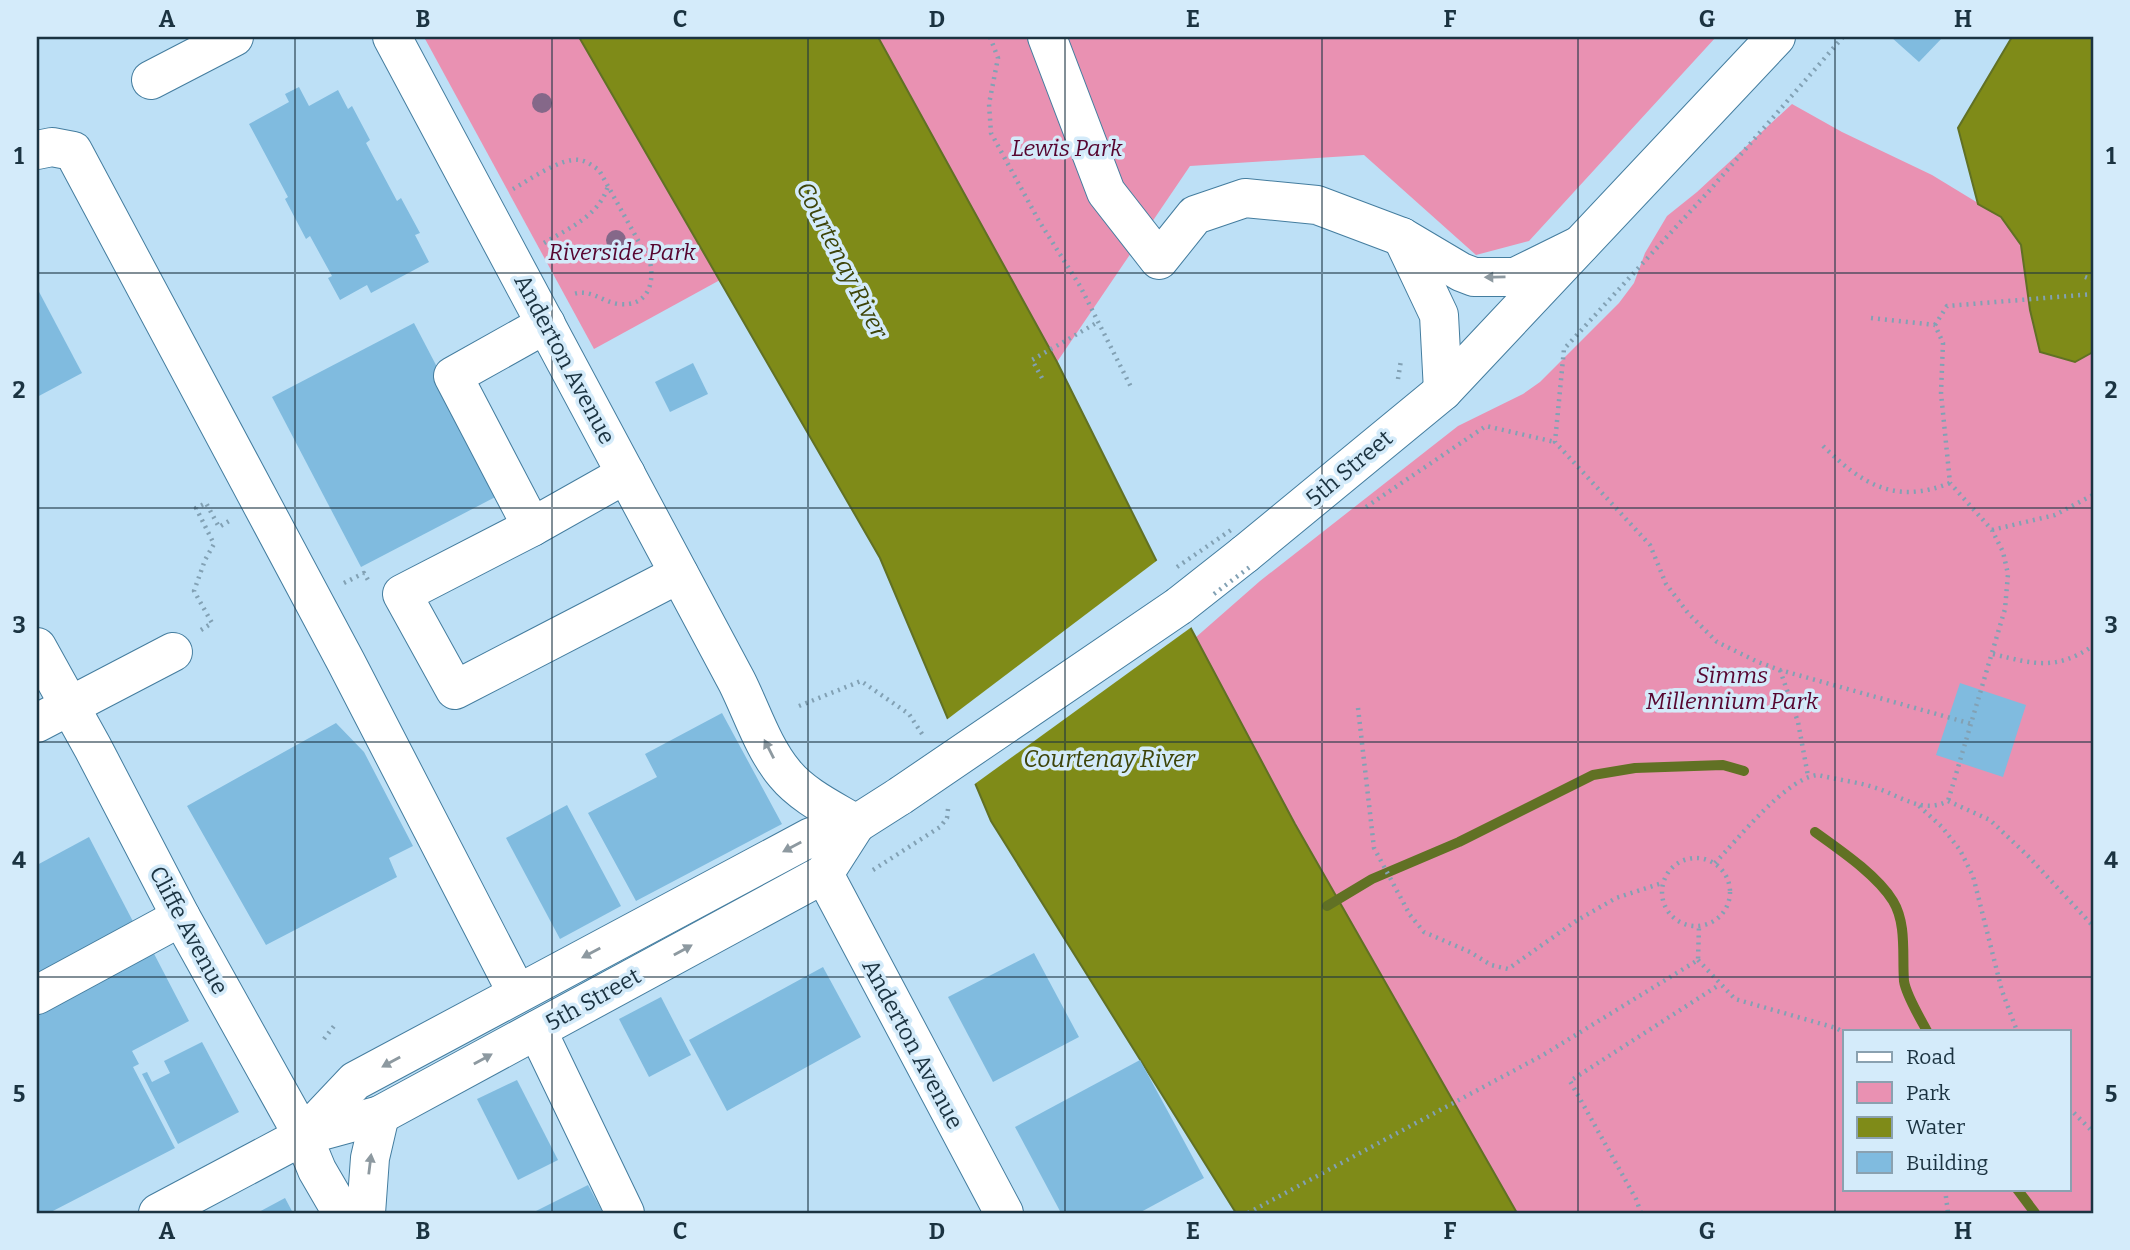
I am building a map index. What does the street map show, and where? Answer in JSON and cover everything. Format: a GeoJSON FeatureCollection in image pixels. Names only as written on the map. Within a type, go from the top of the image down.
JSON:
{"type":"FeatureCollection","features":[{"type":"Feature","properties":{"kind":"main road"},"geometry":{"type":"LineString","coordinates":[[151,80],[234,37]]}},
{"type":"Feature","properties":{"kind":"main road","name":"Anderton Avenue"},"geometry":{"type":"LineString","coordinates":[[392,37],[737,682],[772,755],[786,776],[813,798],[856,824]]}},
{"type":"Feature","properties":{"kind":"main road"},"geometry":{"type":"LineString","coordinates":[[1047,37],[1106,192],[1159,260],[1195,215],[1245,198],[1317,205],[1402,237],[1474,277],[1515,277],[1581,245]]}},
{"type":"Feature","properties":{"kind":"main road","name":"5th Street"},"geometry":{"type":"LineString","coordinates":[[303,1136],[355,1081],[811,837],[856,824],[1179,606],[1250,563],[1443,391],[1776,37]]}},
{"type":"Feature","properties":{"kind":"main road"},"geometry":{"type":"LineString","coordinates":[[37,150],[52,147],[73,151],[359,686],[517,993]]}},
{"type":"Feature","properties":{"kind":"main road"},"geometry":{"type":"LineString","coordinates":[[1402,237],[1439,315],[1443,391]]}},
{"type":"Feature","properties":{"kind":"main road"},"geometry":{"type":"LineString","coordinates":[[532,527],[453,376],[542,317]]}},
{"type":"Feature","properties":{"kind":"main road"},"geometry":{"type":"LineString","coordinates":[[626,474],[532,527],[402,594],[454,690],[679,574]]}},
{"type":"Feature","properties":{"kind":"main road","name":"Cliffe Avenue"},"geometry":{"type":"LineString","coordinates":[[37,647],[53,714],[181,917],[303,1136],[317,1170],[342,1213]]}},
{"type":"Feature","properties":{"kind":"main road"},"geometry":{"type":"LineString","coordinates":[[53,714],[173,652]]}},
{"type":"Feature","properties":{"kind":"main road","name":"5th Street"},"geometry":{"type":"LineString","coordinates":[[158,1213],[303,1136],[380,1115],[824,874],[856,824]]}},
{"type":"Feature","properties":{"kind":"main road","name":"Anderton Avenue"},"geometry":{"type":"LineString","coordinates":[[824,874],[1004,1213]]}},
{"type":"Feature","properties":{"kind":"main road"},"geometry":{"type":"LineString","coordinates":[[37,995],[181,917]]}},
{"type":"Feature","properties":{"kind":"main road"},"geometry":{"type":"LineString","coordinates":[[537,1030],[625,1213]]}},
{"type":"Feature","properties":{"kind":"main road"},"geometry":{"type":"LineString","coordinates":[[366,1213],[370,1158],[380,1115]]}},
{"type":"Feature","properties":{"kind":"path"},"geometry":{"type":"LineString","coordinates":[[990,37],[998,58],[989,104],[991,133],[1039,220],[1080,286],[1132,389]]}},
{"type":"Feature","properties":{"kind":"path"},"geometry":{"type":"LineString","coordinates":[[1555,442],[1564,348],[1709,191],[1843,37]]}},
{"type":"Feature","properties":{"kind":"path"},"geometry":{"type":"LineString","coordinates":[[482,205],[566,161],[586,161],[599,170],[650,262],[652,286],[639,300],[629,304],[617,304],[586,291],[574,293],[542,317]]}},
{"type":"Feature","properties":{"kind":"path"},"geometry":{"type":"LineString","coordinates":[[513,261],[588,217],[604,198],[608,186]]}},
{"type":"Feature","properties":{"kind":"path"},"geometry":{"type":"LineString","coordinates":[[2085,277],[2093,280]]}},
{"type":"Feature","properties":{"kind":"path"},"geometry":{"type":"LineString","coordinates":[[1935,325],[1947,306],[2093,294]]}},
{"type":"Feature","properties":{"kind":"path"},"geometry":{"type":"LineString","coordinates":[[1871,318],[1935,325]]}},
{"type":"Feature","properties":{"kind":"path"},"geometry":{"type":"LineString","coordinates":[[1042,378],[1032,360],[1098,322]]}},
{"type":"Feature","properties":{"kind":"path"},"geometry":{"type":"LineString","coordinates":[[1918,806],[1939,806],[1948,801],[2005,609],[2008,574],[2003,552],[1992,530],[1950,483],[1941,393],[1943,343],[1935,325]]}},
{"type":"Feature","properties":{"kind":"path"},"geometry":{"type":"LineString","coordinates":[[1361,510],[1486,426],[1555,442],[1650,545],[1666,584],[1697,623],[1717,642],[1780,670],[1972,724]]}},
{"type":"Feature","properties":{"kind":"path"},"geometry":{"type":"LineString","coordinates":[[1823,446],[1843,465],[1886,490],[1911,493],[1950,483]]}},
{"type":"Feature","properties":{"kind":"path"},"geometry":{"type":"LineString","coordinates":[[1992,530],[2055,514],[2093,495]]}},
{"type":"Feature","properties":{"kind":"path"},"geometry":{"type":"LineString","coordinates":[[173,652],[212,623],[194,591],[205,560],[215,544],[196,509],[206,503],[219,527]]}},
{"type":"Feature","properties":{"kind":"path"},"geometry":{"type":"LineString","coordinates":[[1993,654],[2035,664],[2063,662],[2093,646]]}},
{"type":"Feature","properties":{"kind":"path"},"geometry":{"type":"LineString","coordinates":[[1780,670],[1798,722],[1808,776]]}},
{"type":"Feature","properties":{"kind":"path"},"geometry":{"type":"LineString","coordinates":[[1358,708],[1374,848],[1410,915],[1424,932],[1469,951],[1491,965],[1508,969],[1576,921],[1616,898],[1662,883]]}},
{"type":"Feature","properties":{"kind":"path"},"geometry":{"type":"LineString","coordinates":[[1715,863],[1770,806],[1799,780],[1808,776],[1818,775],[1878,788],[1918,806],[1942,827],[1960,850],[1973,876],[2002,991],[2017,1030]]}},
{"type":"Feature","properties":{"kind":"path"},"geometry":{"type":"LineString","coordinates":[[1948,801],[1990,820],[2028,856],[2093,926]]}},
{"type":"Feature","properties":{"kind":"path"},"geometry":{"type":"LineString","coordinates":[[1700,858],[1715,863],[1726,876],[1730,892],[1726,909],[1715,921],[1699,926],[1683,924],[1669,915],[1662,900],[1662,883],[1670,869],[1683,860],[1700,858]]}},
{"type":"Feature","properties":{"kind":"path"},"geometry":{"type":"LineString","coordinates":[[1699,926],[1698,960],[1735,999],[1843,1031]]}},
{"type":"Feature","properties":{"kind":"path"},"geometry":{"type":"LineString","coordinates":[[1248,1213],[1543,1055],[1698,960]]}},
{"type":"Feature","properties":{"kind":"path"},"geometry":{"type":"LineString","coordinates":[[1641,1213],[1636,1199],[1570,1081],[1719,985]]}},
{"type":"Feature","properties":{"kind":"path"},"geometry":{"type":"LineString","coordinates":[[324,1039],[334,1026]]}},
{"type":"Feature","properties":{"kind":"path"},"geometry":{"type":"LineString","coordinates":[[2070,1109],[2093,1132]]}},
{"type":"Feature","properties":{"kind":"path"},"geometry":{"type":"LineString","coordinates":[[1945,1190],[1948,1213]]}},
{"type":"Feature","properties":{"kind":"green space","name":"Riverside Park"},"geometry":{"type":"Polygon","coordinates":[[[424,37],[579,37],[720,280],[594,349],[424,37]]]}},
{"type":"Feature","properties":{"kind":"green space","name":"Lewis Park"},"geometry":{"type":"Polygon","coordinates":[[[878,37],[1716,37],[1529,241],[1476,255],[1364,155],[1190,166],[1057,362],[878,37]]]}},
{"type":"Feature","properties":{"kind":"green space","name":"Simms Millennium Park"},"geometry":{"type":"Polygon","coordinates":[[[1792,104],[1842,132],[1932,175],[2001,217],[2021,245],[2030,310],[2040,352],[2075,362],[2093,352],[2093,1213],[1517,1213],[1295,824],[1195,638],[1260,581],[1458,426],[1523,394],[1540,382],[1619,303],[1634,283],[1645,253],[1667,216],[1697,192],[1792,104]]]}},
{"type":"Feature","properties":{"kind":"water","name":"Courtenay River"},"geometry":{"type":"Polygon","coordinates":[[[579,37],[878,37],[1057,362],[1179,606],[1295,824],[1517,1213],[1236,1213],[991,821],[880,558],[579,37]]]}},
{"type":"Feature","properties":{"kind":"water"},"geometry":{"type":"Polygon","coordinates":[[[2012,37],[2093,37],[2093,352],[2075,362],[2040,352],[2030,310],[2021,245],[2001,217],[1978,204],[1958,128],[2012,37]]]}},
{"type":"Feature","properties":{"kind":"pier"},"geometry":{"type":"Polygon","coordinates":[[[1159,559],[1193,626],[972,786],[945,721],[1159,559]]]}},
{"type":"Feature","properties":{"kind":"building"},"geometry":{"type":"Polygon","coordinates":[[[1891,37],[1943,37],[1919,62],[1891,37]]]}},
{"type":"Feature","properties":{"kind":"building"},"geometry":{"type":"Polygon","coordinates":[[[299,87],[309,106],[338,90],[348,109],[352,106],[370,140],[366,143],[397,201],[401,198],[420,233],[415,235],[429,262],[371,293],[367,285],[340,300],[328,278],[332,276],[310,236],[306,239],[285,199],[288,197],[249,124],[289,102],[285,94],[299,87]]]}},
{"type":"Feature","properties":{"kind":"building"},"geometry":{"type":"Polygon","coordinates":[[[37,288],[82,373],[37,397],[37,288]]]}},
{"type":"Feature","properties":{"kind":"building"},"geometry":{"type":"Polygon","coordinates":[[[414,323],[503,493],[361,567],[272,397],[414,323]]]}},
{"type":"Feature","properties":{"kind":"building"},"geometry":{"type":"Polygon","coordinates":[[[693,363],[708,394],[670,412],[655,382],[693,363]]]}},
{"type":"Feature","properties":{"kind":"building"},"geometry":{"type":"Polygon","coordinates":[[[1960,683],[2026,705],[2003,777],[1936,755],[1960,683]]]}},
{"type":"Feature","properties":{"kind":"building"},"geometry":{"type":"Polygon","coordinates":[[[722,713],[782,824],[636,901],[588,813],[657,777],[645,754],[722,713]]]}},
{"type":"Feature","properties":{"kind":"building"},"geometry":{"type":"Polygon","coordinates":[[[336,723],[364,752],[413,846],[389,858],[397,877],[266,945],[187,806],[336,723]]]}},
{"type":"Feature","properties":{"kind":"building"},"geometry":{"type":"Polygon","coordinates":[[[567,805],[621,906],[560,939],[506,838],[567,805]]]}},
{"type":"Feature","properties":{"kind":"building"},"geometry":{"type":"Polygon","coordinates":[[[89,837],[139,933],[37,989],[37,865],[89,837]]]}},
{"type":"Feature","properties":{"kind":"building"},"geometry":{"type":"Polygon","coordinates":[[[150,946],[189,1021],[132,1051],[139,1064],[133,1067],[175,1148],[49,1213],[37,1213],[37,1006],[150,946]]]}},
{"type":"Feature","properties":{"kind":"building"},"geometry":{"type":"Polygon","coordinates":[[[1034,953],[1079,1037],[993,1082],[948,997],[1034,953]]]}},
{"type":"Feature","properties":{"kind":"building"},"geometry":{"type":"Polygon","coordinates":[[[823,967],[861,1037],[727,1111],[689,1040],[823,967]]]}},
{"type":"Feature","properties":{"kind":"building"},"geometry":{"type":"Polygon","coordinates":[[[661,997],[691,1055],[649,1077],[619,1019],[661,997]]]}},
{"type":"Feature","properties":{"kind":"building"},"geometry":{"type":"Polygon","coordinates":[[[202,1042],[239,1112],[178,1144],[142,1074],[147,1072],[152,1082],[170,1073],[164,1061],[202,1042]]]}},
{"type":"Feature","properties":{"kind":"building"},"geometry":{"type":"Polygon","coordinates":[[[1140,1060],[1204,1178],[1139,1213],[1061,1213],[1015,1127],[1140,1060]]]}},
{"type":"Feature","properties":{"kind":"building"},"geometry":{"type":"Polygon","coordinates":[[[517,1080],[558,1160],[518,1180],[477,1099],[517,1080]]]}},
{"type":"Feature","properties":{"kind":"building"},"geometry":{"type":"Polygon","coordinates":[[[588,1185],[603,1213],[532,1213],[588,1185]]]}},
{"type":"Feature","properties":{"kind":"building"},"geometry":{"type":"Polygon","coordinates":[[[285,1198],[293,1213],[257,1213],[285,1198]]]}},
{"type":"Feature","properties":{"kind":"waterway"},"geometry":{"type":"LineString","coordinates":[[1327,906],[1372,879],[1459,842],[1593,775],[1635,768],[1723,765],[1744,771]]}},
{"type":"Feature","properties":{"kind":"waterway"},"geometry":{"type":"LineString","coordinates":[[1815,832],[1868,872],[1893,901],[1902,930],[1905,987],[1926,1030]]}},
{"type":"Feature","properties":{"kind":"waterway"},"geometry":{"type":"LineString","coordinates":[[2018,1190],[2035,1213]]}}]}
